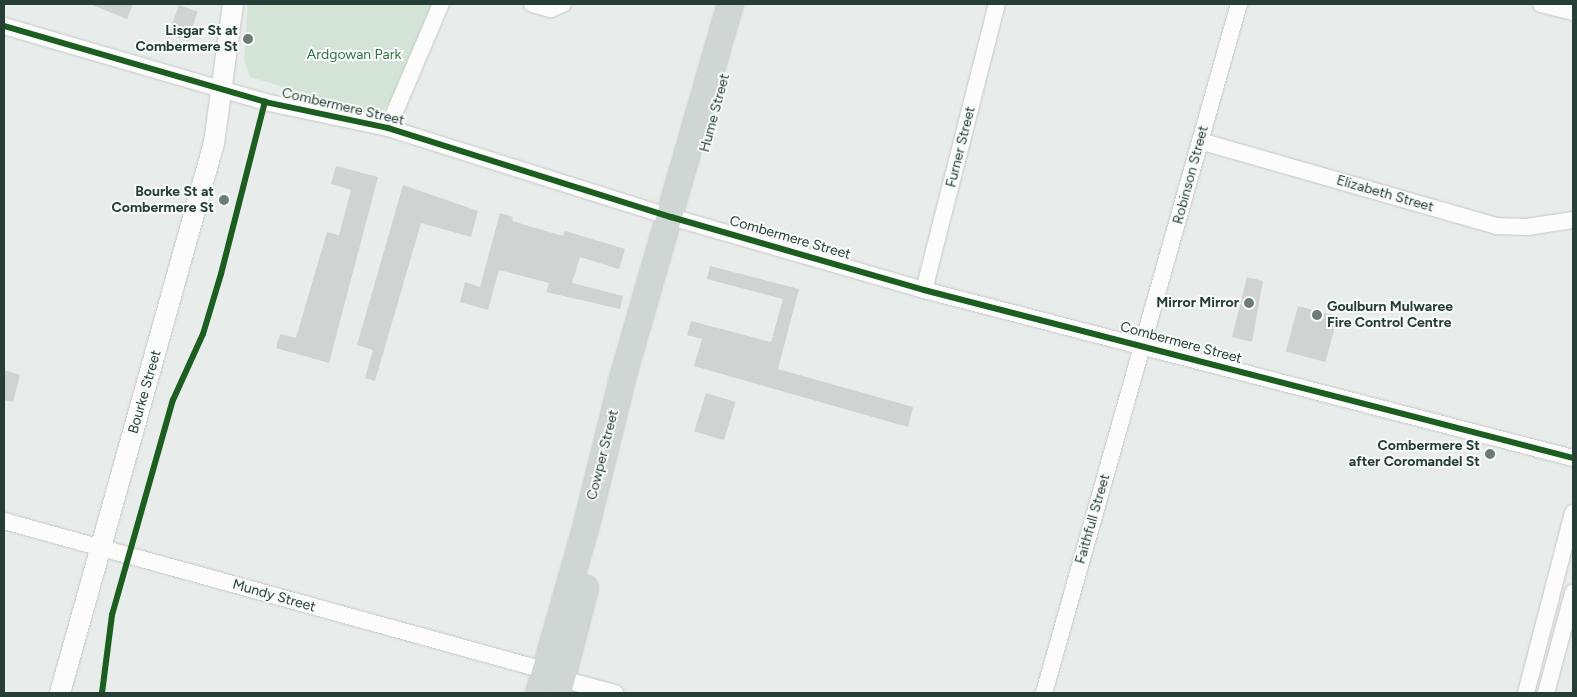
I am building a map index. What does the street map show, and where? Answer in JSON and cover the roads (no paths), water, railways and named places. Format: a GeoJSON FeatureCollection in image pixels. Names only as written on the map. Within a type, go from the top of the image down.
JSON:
{"type":"FeatureCollection","features":[{"type":"Feature","properties":{"kind":"main road","name":"Hume Street"},"geometry":{"type":"LineString","coordinates":[[678,219],[730,4]]}},
{"type":"Feature","properties":{"kind":"main road","name":"Hume Street"},"geometry":{"type":"LineString","coordinates":[[678,219],[745,4]]}},
{"type":"Feature","properties":{"kind":"main road","name":"Cowper Street"},"geometry":{"type":"LineString","coordinates":[[550,684],[638,384],[678,219]]}},
{"type":"Feature","properties":{"kind":"street","name":"Bourke Street"},"geometry":{"type":"LineString","coordinates":[[60,693],[102,549],[214,143],[224,90],[234,4]]}},
{"type":"Feature","properties":{"kind":"street"},"geometry":{"type":"LineString","coordinates":[[388,128],[440,4]]}},
{"type":"Feature","properties":{"kind":"street"},"geometry":{"type":"LineString","coordinates":[[532,4],[552,9],[563,4]]}},
{"type":"Feature","properties":{"kind":"street","name":"Furner Street"},"geometry":{"type":"LineString","coordinates":[[924,290],[998,4]]}},
{"type":"Feature","properties":{"kind":"street","name":"Robinson Street"},"geometry":{"type":"LineString","coordinates":[[1142,346],[1239,4]]}},
{"type":"Feature","properties":{"kind":"street"},"geometry":{"type":"LineString","coordinates":[[1541,4],[1573,12]]}},
{"type":"Feature","properties":{"kind":"street","name":"Combermere Street"},"geometry":{"type":"LineString","coordinates":[[4,26],[224,90],[388,128],[678,219],[924,290],[1573,458]]}},
{"type":"Feature","properties":{"kind":"street","name":"Elizabeth Street"},"geometry":{"type":"LineString","coordinates":[[1200,141],[1496,226],[1527,227],[1573,220]]}},
{"type":"Feature","properties":{"kind":"street","name":"Faithfull Street"},"geometry":{"type":"LineString","coordinates":[[1044,693],[1142,346]]}},
{"type":"Feature","properties":{"kind":"street"},"geometry":{"type":"LineString","coordinates":[[1526,693],[1573,513]]}},
{"type":"Feature","properties":{"kind":"street","name":"Mundy Street"},"geometry":{"type":"LineString","coordinates":[[4,521],[550,684],[615,693]]}},
{"type":"Feature","properties":{"kind":"street"},"geometry":{"type":"LineString","coordinates":[[1546,693],[1573,593]]}},
{"type":"Feature","properties":{"kind":"street"},"geometry":{"type":"LineString","coordinates":[[1548,608],[1568,613]]}},
{"type":"Feature","properties":{"kind":"place","name":"Lisgar St at Combermere St"},"geometry":{"type":"Point","coordinates":[248,39]}},
{"type":"Feature","properties":{"kind":"place","name":"Bourke St at Combermere St"},"geometry":{"type":"Point","coordinates":[224,200]}},
{"type":"Feature","properties":{"kind":"place","name":"Mirror Mirror"},"geometry":{"type":"Point","coordinates":[1249,303]}},
{"type":"Feature","properties":{"kind":"place","name":"Goulburn Mulwaree Fire Control Centre"},"geometry":{"type":"Point","coordinates":[1317,315]}},
{"type":"Feature","properties":{"kind":"place","name":"Combermere St after Coromandel St"},"geometry":{"type":"Point","coordinates":[1490,454]}},
{"type":"Feature","properties":{"kind":"park label","name":"Ardgowan Park"},"geometry":{"type":"Point","coordinates":[354,55]}}]}
